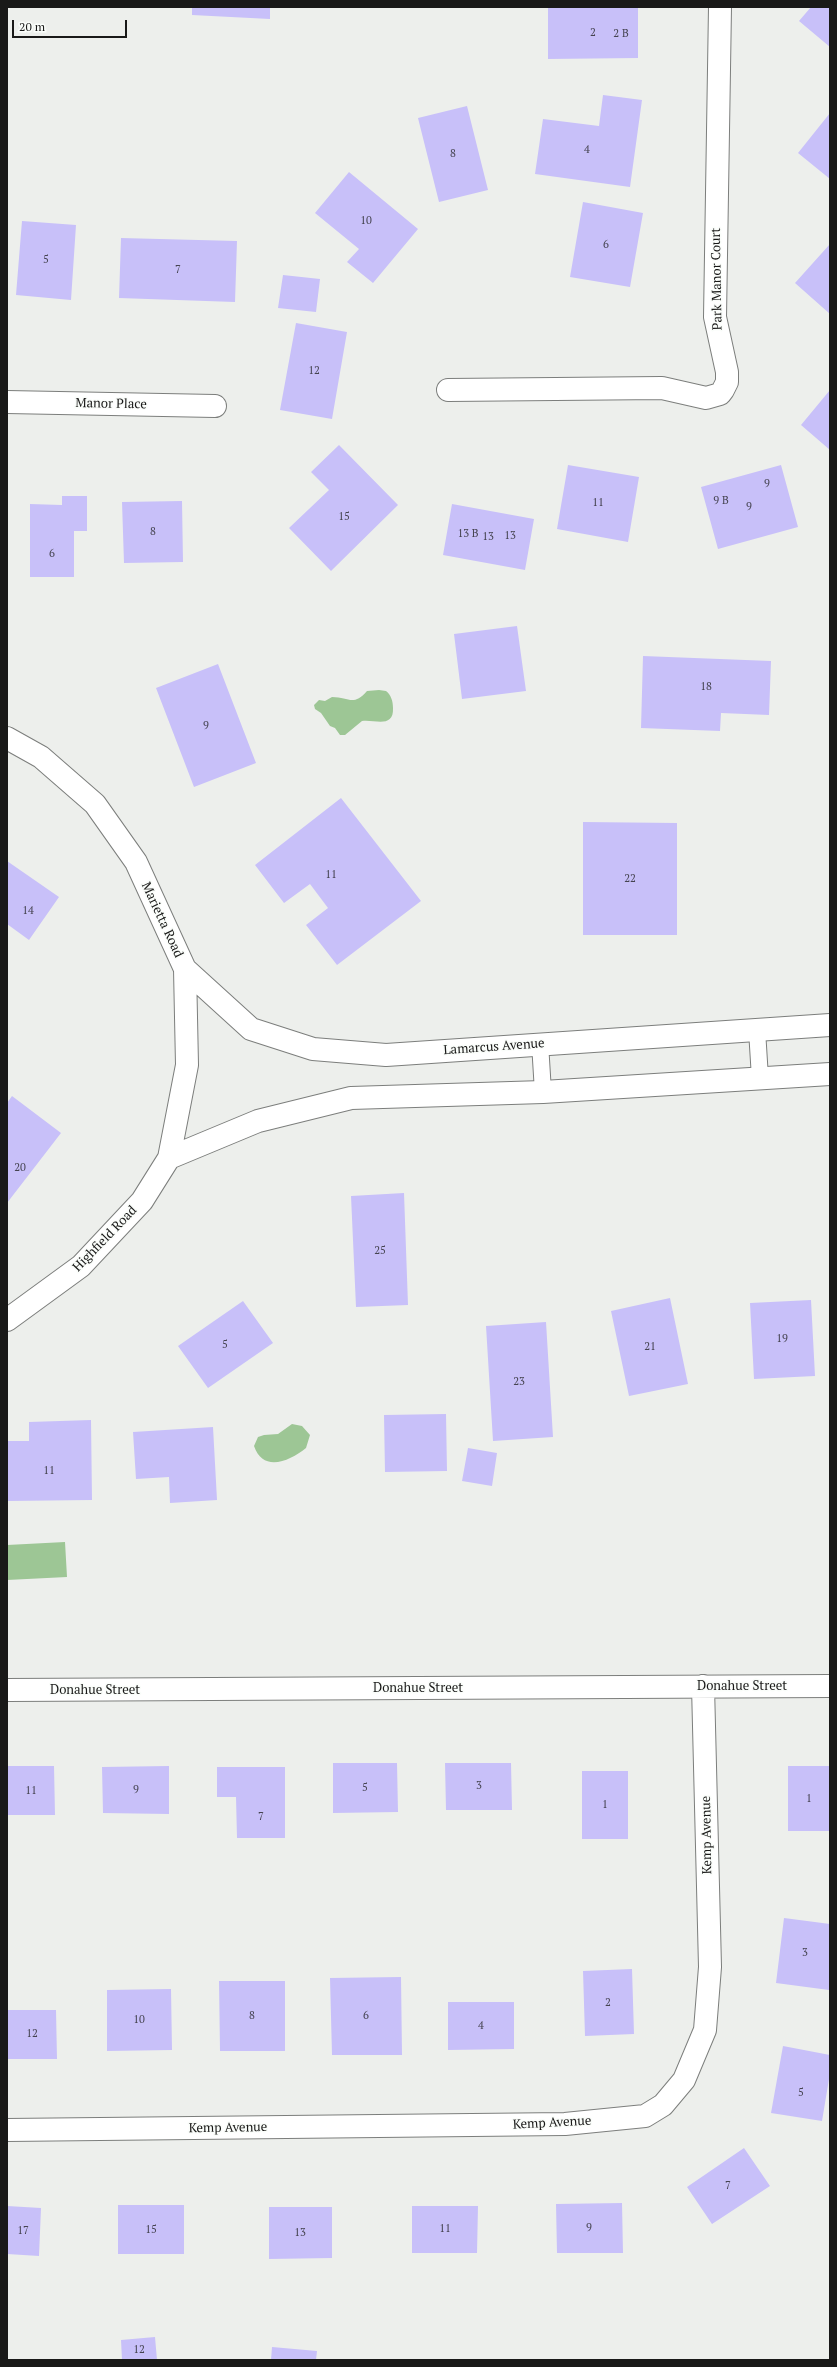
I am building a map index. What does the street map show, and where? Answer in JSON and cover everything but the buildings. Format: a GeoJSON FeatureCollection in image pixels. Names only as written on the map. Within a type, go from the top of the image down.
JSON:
{"type":"FeatureCollection","features":[{"type":"Feature","properties":{"kind":"street","name":"Park Manor Court"},"geometry":{"type":"LineString","coordinates":[[448,390],[662,388],[706,398],[720,394],[723,390],[727,382],[727,372],[715,317],[720,7]]}},
{"type":"Feature","properties":{"kind":"street","name":"Manor Place"},"geometry":{"type":"LineString","coordinates":[[7,402],[215,406]]}},
{"type":"Feature","properties":{"kind":"street","name":"Marietta Road"},"geometry":{"type":"LineString","coordinates":[[7,738],[41,757],[95,804],[136,862],[185,969],[187,1065],[169,1158]]}},
{"type":"Feature","properties":{"kind":"street","name":"Lamarcus Avenue"},"geometry":{"type":"LineString","coordinates":[[185,969],[250,1029],[313,1049],[386,1055],[540,1043],[830,1025]]}},
{"type":"Feature","properties":{"kind":"street"},"geometry":{"type":"LineString","coordinates":[[169,1158],[258,1121],[351,1098],[543,1092],[830,1074]]}},
{"type":"Feature","properties":{"kind":"street","name":"Highfield Road"},"geometry":{"type":"LineString","coordinates":[[7,1320],[81,1266],[142,1200],[169,1158]]}},
{"type":"Feature","properties":{"kind":"street","name":"Kemp Avenue"},"geometry":{"type":"LineString","coordinates":[[7,2130],[565,2124],[645,2116],[663,2105],[684,2080],[705,2030],[710,1967],[703,1686]]}},
{"type":"Feature","properties":{"kind":"street","name":"Donahue Street"},"geometry":{"type":"LineString","coordinates":[[7,1690],[830,1686]]}},
{"type":"Feature","properties":{"kind":"lane"},"geometry":{"type":"LineString","coordinates":[[757,1030],[760,1078]]}},
{"type":"Feature","properties":{"kind":"lane"},"geometry":{"type":"LineString","coordinates":[[540,1043],[543,1092]]}},
{"type":"Feature","properties":{"kind":"shaded area"},"geometry":{"type":"Polygon","coordinates":[[[367,691],[386,691],[393,703],[392,715],[390,719],[382,722],[362,721],[345,735],[340,735],[335,728],[330,726],[321,713],[315,709],[314,705],[319,700],[325,701],[332,697],[338,697],[354,700],[358,699],[367,691]]]}},
{"type":"Feature","properties":{"kind":"shaded area"},"geometry":{"type":"Polygon","coordinates":[[[292,1424],[302,1426],[310,1435],[306,1448],[300,1453],[285,1460],[270,1462],[264,1460],[258,1454],[254,1446],[258,1437],[278,1434],[292,1424]]]}},
{"type":"Feature","properties":{"kind":"shaded area"},"geometry":{"type":"Polygon","coordinates":[[[65,1542],[67,1577],[7,1580],[7,1545],[65,1542]]]}}]}
